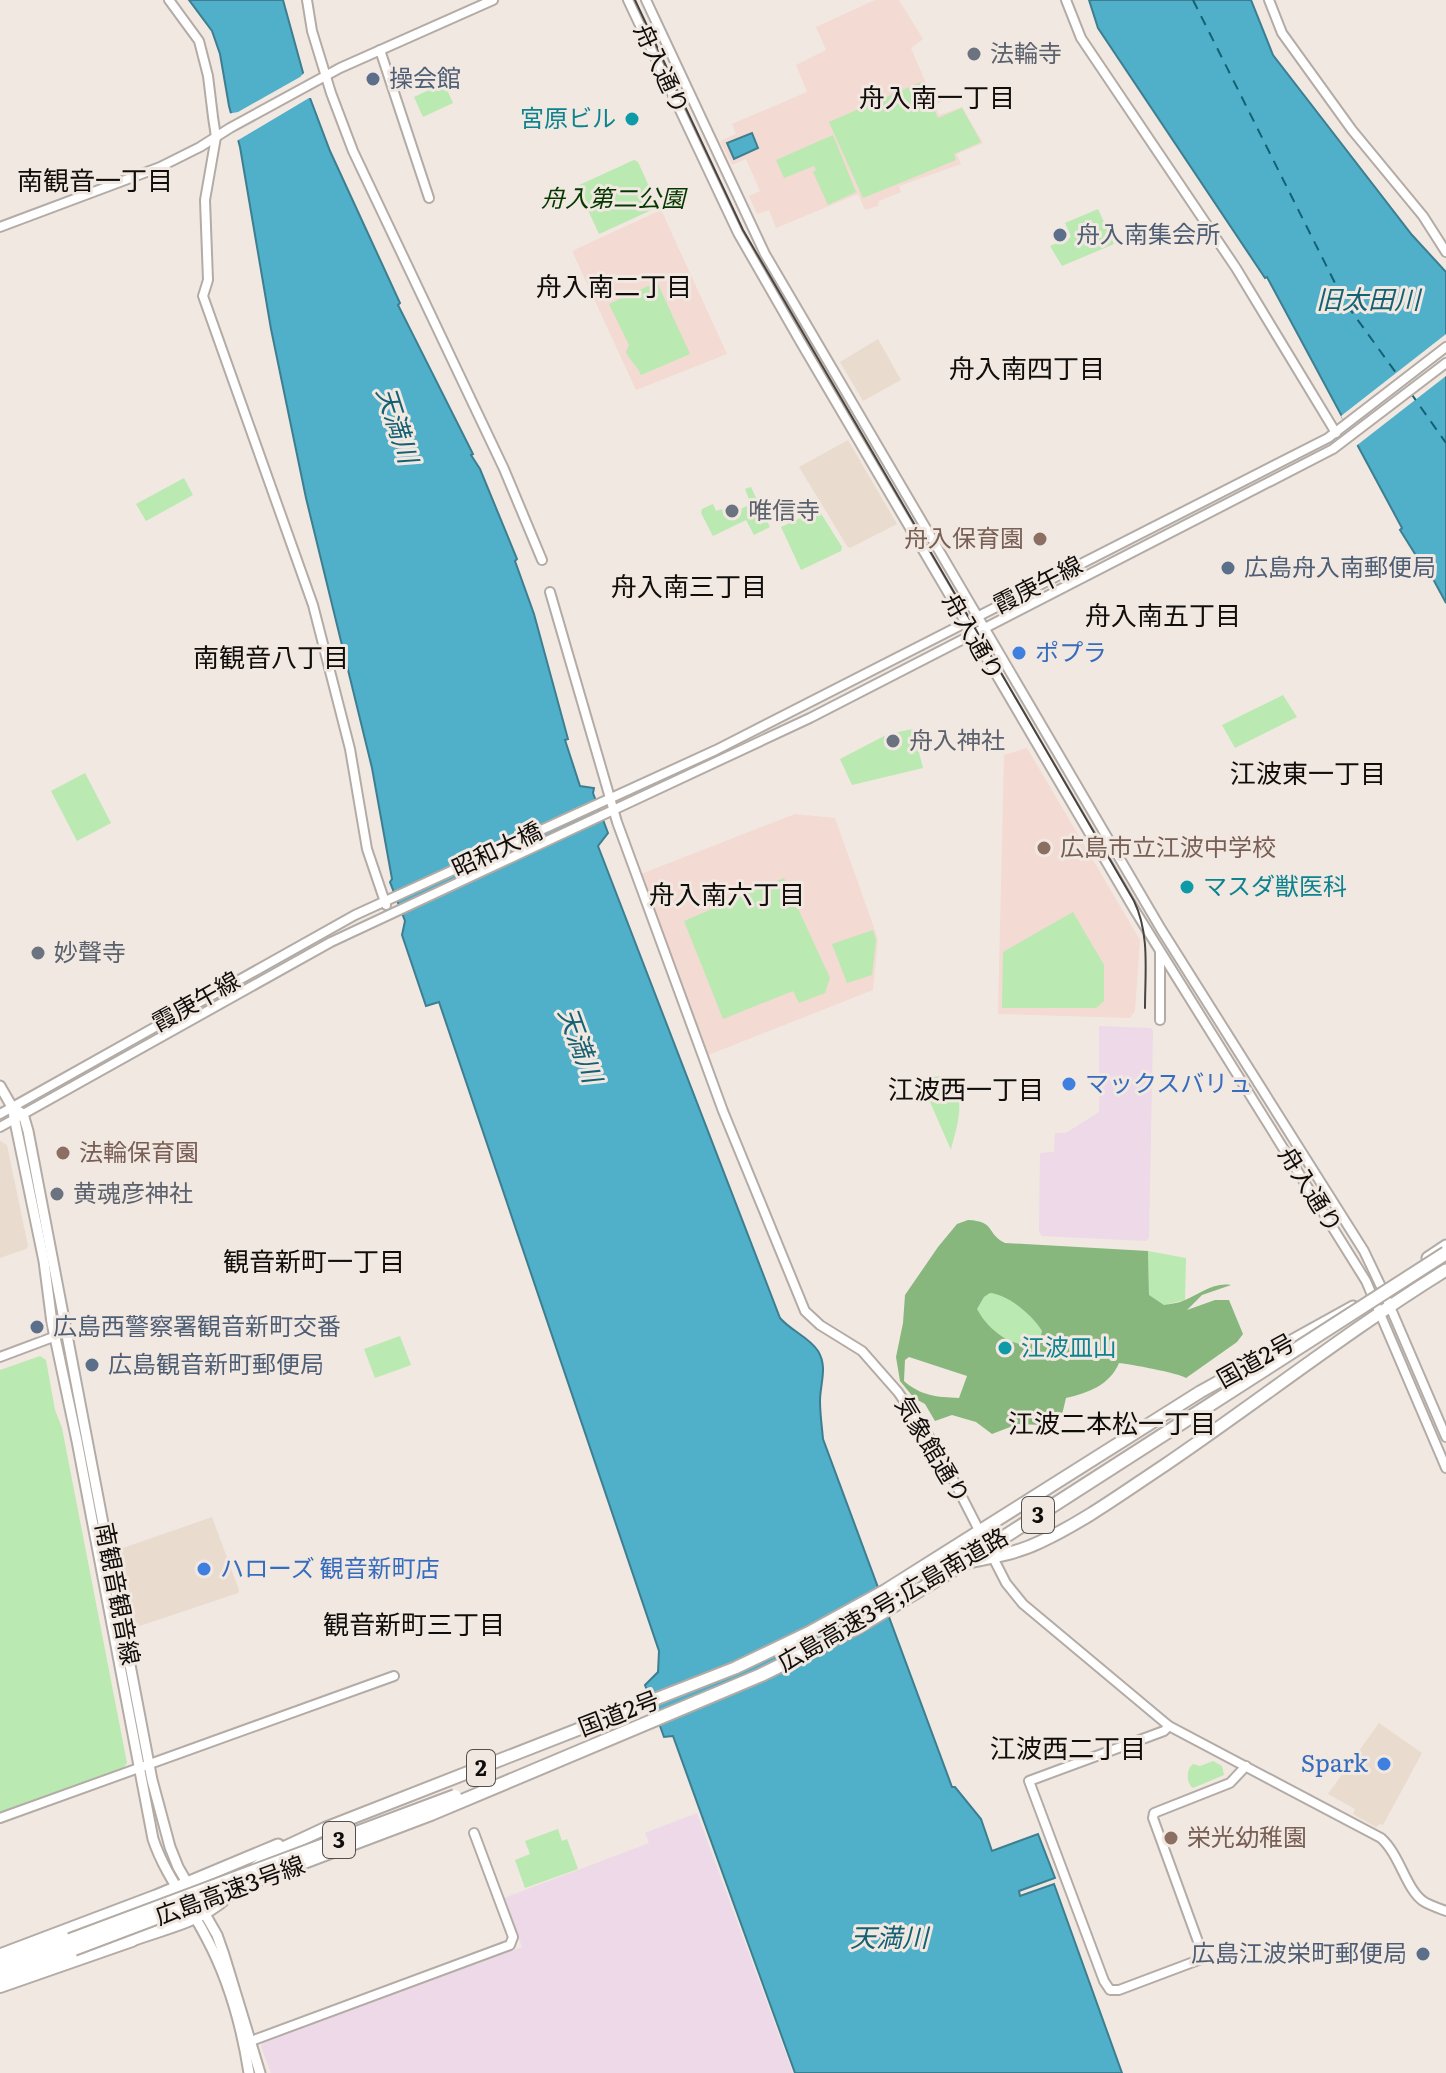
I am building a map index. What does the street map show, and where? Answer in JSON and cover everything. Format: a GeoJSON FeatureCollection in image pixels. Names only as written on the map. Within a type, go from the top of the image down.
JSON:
{"type":"FeatureCollection","features":[{"type":"Feature","properties":{"kind":"highway","name":"国道2号"},"geometry":{"type":"LineString","coordinates":[[182,1885],[637,1708],[735,1668],[808,1633],[903,1580],[1200,1392],[1378,1292],[1446,1246]]}},
{"type":"Feature","properties":{"kind":"highway","name":"広島高速3号;広島南道路"},"geometry":{"type":"LineString","coordinates":[[608,1738],[761,1675],[858,1627],[962,1564],[1446,1253]]}},
{"type":"Feature","properties":{"kind":"highway","name":"国道2号"},"geometry":{"type":"LineString","coordinates":[[903,1580],[951,1564],[992,1557],[1036,1544],[1072,1526],[1446,1270]]}},
{"type":"Feature","properties":{"kind":"highway","name":"広島高速3号線"},"geometry":{"type":"LineString","coordinates":[[72,1945],[322,1858],[608,1738]]}},
{"type":"Feature","properties":{"kind":"highway","name":"国道2号"},"geometry":{"type":"LineString","coordinates":[[201,1917],[229,1896],[256,1866],[281,1849],[326,1828]]}},
{"type":"Feature","properties":{"kind":"highway","name":"2"},"geometry":{"type":"LineString","coordinates":[[0,1955],[182,1885]]}},
{"type":"Feature","properties":{"kind":"highway","name":"2"},"geometry":{"type":"LineString","coordinates":[[132,1940],[201,1917]]}},
{"type":"Feature","properties":{"kind":"highway"},"geometry":{"type":"LineString","coordinates":[[0,1986],[132,1940]]}},
{"type":"Feature","properties":{"kind":"highway","name":"3"},"geometry":{"type":"LineString","coordinates":[[0,1966],[72,1945]]}},
{"type":"Feature","properties":{"kind":"highway","name":"3"},"geometry":{"type":"LineString","coordinates":[[0,1976],[72,1945]]}},
{"type":"Feature","properties":{"kind":"main road"},"geometry":{"type":"LineString","coordinates":[[0,1086],[19,1117]]}},
{"type":"Feature","properties":{"kind":"main road","name":"南観音観音線"},"geometry":{"type":"LineString","coordinates":[[19,1117],[52,1323],[144,1767]]}},
{"type":"Feature","properties":{"kind":"main road","name":"南観音観音線"},"geometry":{"type":"LineString","coordinates":[[19,1117],[144,1767],[153,1839],[159,1858],[182,1885],[228,1963],[260,2073]]}},
{"type":"Feature","properties":{"kind":"main road","name":"南観音観音線"},"geometry":{"type":"LineString","coordinates":[[201,1917],[246,2052],[249,2073]]}},
{"type":"Feature","properties":{"kind":"street"},"geometry":{"type":"LineString","coordinates":[[169,0],[199,41],[208,76],[216,137],[205,200],[208,280],[203,296],[313,605],[348,737],[367,849],[389,914]]}},
{"type":"Feature","properties":{"kind":"street"},"geometry":{"type":"LineString","coordinates":[[307,0],[308,16],[353,151],[504,469],[542,560]]}},
{"type":"Feature","properties":{"kind":"street"},"geometry":{"type":"LineString","coordinates":[[0,227],[160,167],[326,75],[493,0]]}},
{"type":"Feature","properties":{"kind":"street","name":"舟入通り"},"geometry":{"type":"LineString","coordinates":[[628,0],[752,259],[1160,952],[1351,1255],[1378,1292]]}},
{"type":"Feature","properties":{"kind":"street","name":"舟入通り"},"geometry":{"type":"LineString","coordinates":[[646,0],[765,254],[1161,929],[1364,1251],[1378,1292]]}},
{"type":"Feature","properties":{"kind":"street"},"geometry":{"type":"LineString","coordinates":[[1066,0],[1081,38],[1236,268],[1336,433]]}},
{"type":"Feature","properties":{"kind":"street"},"geometry":{"type":"LineString","coordinates":[[1269,0],[1282,33],[1352,130],[1423,216],[1446,252]]}},
{"type":"Feature","properties":{"kind":"street"},"geometry":{"type":"LineString","coordinates":[[380,50],[429,198]]}},
{"type":"Feature","properties":{"kind":"street","name":"霞庚午線"},"geometry":{"type":"LineString","coordinates":[[599,803],[804,707],[1336,433],[1446,347]]}},
{"type":"Feature","properties":{"kind":"street","name":"昭和大橋"},"geometry":{"type":"LineString","coordinates":[[0,1127],[253,985],[389,914],[614,812],[810,718],[1333,449],[1446,363]]}},
{"type":"Feature","properties":{"kind":"street","name":"気象館通り"},"geometry":{"type":"LineString","coordinates":[[550,592],[609,799],[723,1111],[805,1311],[820,1325],[862,1351],[898,1392],[938,1450],[1013,1595],[1169,1726],[1381,1838],[1397,1857],[1418,1896],[1446,1911]]}},
{"type":"Feature","properties":{"kind":"street","name":"昭和大橋"},"geometry":{"type":"LineString","coordinates":[[395,897],[599,803]]}},
{"type":"Feature","properties":{"kind":"street","name":"霞庚午線"},"geometry":{"type":"LineString","coordinates":[[0,1114],[247,974],[395,897]]}},
{"type":"Feature","properties":{"kind":"street"},"geometry":{"type":"LineString","coordinates":[[1160,952],[1160,1020]]}},
{"type":"Feature","properties":{"kind":"street"},"geometry":{"type":"LineString","coordinates":[[1378,1292],[1446,1468]]}},
{"type":"Feature","properties":{"kind":"street"},"geometry":{"type":"LineString","coordinates":[[1385,1310],[1446,1437]]}},
{"type":"Feature","properties":{"kind":"street"},"geometry":{"type":"LineString","coordinates":[[0,1357],[56,1336]]}},
{"type":"Feature","properties":{"kind":"street"},"geometry":{"type":"LineString","coordinates":[[0,1818],[394,1676]]}},
{"type":"Feature","properties":{"kind":"street"},"geometry":{"type":"LineString","coordinates":[[1169,1726],[1164,1731],[1029,1781],[1110,1990],[1119,1990],[1204,1958],[1153,1818],[1154,1813],[1230,1783],[1246,1766]]}},
{"type":"Feature","properties":{"kind":"street"},"geometry":{"type":"LineString","coordinates":[[251,2041],[510,1945],[513,1937],[474,1833]]}},
{"type":"Feature","properties":{"kind":"shaded area"},"geometry":{"type":"Polygon","coordinates":[[[875,0],[899,0],[923,39],[911,48],[931,95],[941,92],[945,100],[935,105],[939,115],[962,107],[983,143],[957,154],[961,164],[899,186],[901,192],[879,201],[878,206],[865,210],[858,194],[776,228],[769,210],[757,214],[749,196],[760,191],[746,159],[732,165],[720,141],[736,134],[732,124],[807,92],[796,65],[826,50],[816,27],[875,0]]]}},
{"type":"Feature","properties":{"kind":"shaded area"},"geometry":{"type":"Polygon","coordinates":[[[659,211],[727,354],[636,390],[573,253],[659,211]]]}},
{"type":"Feature","properties":{"kind":"shaded area"},"geometry":{"type":"Polygon","coordinates":[[[878,339],[901,380],[863,401],[840,362],[878,339]]]}},
{"type":"Feature","properties":{"kind":"shaded area"},"geometry":{"type":"Polygon","coordinates":[[[848,440],[897,524],[850,548],[799,467],[848,440]]]}},
{"type":"Feature","properties":{"kind":"shaded area","name":"広島市立江波中学校"},"geometry":{"type":"Polygon","coordinates":[[[1027,748],[1140,940],[1135,1011],[1130,1018],[998,1014],[1004,755],[1027,748]]]}},
{"type":"Feature","properties":{"kind":"shaded area"},"geometry":{"type":"Polygon","coordinates":[[[795,814],[835,818],[878,939],[873,990],[708,1055],[641,874],[795,814]]]}},
{"type":"Feature","properties":{"kind":"shaded area"},"geometry":{"type":"Polygon","coordinates":[[[1099,1026],[1151,1028],[1153,1031],[1149,1238],[1146,1241],[1042,1236],[1039,1232],[1040,1153],[1054,1152],[1055,1133],[1066,1133],[1099,1112],[1099,1026]]]}},
{"type":"Feature","properties":{"kind":"shaded area"},"geometry":{"type":"Polygon","coordinates":[[[0,1141],[7,1145],[28,1246],[0,1258],[0,1141]]]}},
{"type":"Feature","properties":{"kind":"shaded area"},"geometry":{"type":"Polygon","coordinates":[[[212,1517],[238,1593],[134,1628],[120,1549],[212,1517]]]}},
{"type":"Feature","properties":{"kind":"shaded area"},"geometry":{"type":"Polygon","coordinates":[[[1379,1723],[1422,1753],[1383,1825],[1376,1827],[1353,1814],[1355,1809],[1328,1794],[1379,1723]]]}},
{"type":"Feature","properties":{"kind":"shaded area"},"geometry":{"type":"Polygon","coordinates":[[[697,1813],[793,2073],[271,2073],[261,2046],[263,2042],[522,1947],[504,1898],[649,1843],[645,1833],[697,1813]]]}},
{"type":"Feature","properties":{"kind":"green space"},"geometry":{"type":"Polygon","coordinates":[[[921,82],[938,118],[962,108],[981,142],[954,154],[956,160],[863,198],[829,122],[921,82]]]}},
{"type":"Feature","properties":{"kind":"green space"},"geometry":{"type":"Polygon","coordinates":[[[444,83],[453,103],[423,117],[414,97],[444,83]]]}},
{"type":"Feature","properties":{"kind":"green space"},"geometry":{"type":"Polygon","coordinates":[[[833,135],[856,192],[828,205],[813,172],[816,170],[814,166],[784,178],[776,160],[833,135]]]}},
{"type":"Feature","properties":{"kind":"green space","name":"舟入第二公園"},"geometry":{"type":"Polygon","coordinates":[[[634,160],[638,162],[656,208],[599,234],[577,186],[634,160]]]}},
{"type":"Feature","properties":{"kind":"green space"},"geometry":{"type":"Polygon","coordinates":[[[1098,209],[1114,244],[1062,266],[1050,246],[1071,237],[1065,223],[1098,209]]]}},
{"type":"Feature","properties":{"kind":"green space"},"geometry":{"type":"Polygon","coordinates":[[[657,282],[690,354],[641,375],[626,352],[629,345],[609,304],[657,282]]]}},
{"type":"Feature","properties":{"kind":"green space"},"geometry":{"type":"Polygon","coordinates":[[[184,478],[193,495],[146,521],[136,504],[184,478]]]}},
{"type":"Feature","properties":{"kind":"green space","name":"唯信寺"},"geometry":{"type":"Polygon","coordinates":[[[751,487],[770,527],[754,535],[746,520],[713,536],[701,513],[702,509],[713,504],[716,511],[722,509],[726,516],[751,504],[745,489],[751,487]]]}},
{"type":"Feature","properties":{"kind":"green space"},"geometry":{"type":"Polygon","coordinates":[[[820,512],[842,547],[841,551],[801,570],[781,527],[820,512]]]}},
{"type":"Feature","properties":{"kind":"green space"},"geometry":{"type":"Polygon","coordinates":[[[1283,695],[1297,717],[1235,748],[1222,725],[1283,695]]]}},
{"type":"Feature","properties":{"kind":"green space"},"geometry":{"type":"Polygon","coordinates":[[[913,729],[923,768],[852,785],[840,759],[888,734],[913,729]]]}},
{"type":"Feature","properties":{"kind":"green space"},"geometry":{"type":"Polygon","coordinates":[[[85,773],[111,823],[77,841],[51,791],[85,773]]]}},
{"type":"Feature","properties":{"kind":"green space"},"geometry":{"type":"Polygon","coordinates":[[[784,878],[830,978],[825,993],[799,1003],[793,991],[723,1019],[684,921],[784,878]]]}},
{"type":"Feature","properties":{"kind":"green space"},"geometry":{"type":"Polygon","coordinates":[[[1073,912],[1104,965],[1104,1001],[1096,1008],[1002,1008],[1003,952],[1073,912]]]}},
{"type":"Feature","properties":{"kind":"green space"},"geometry":{"type":"Polygon","coordinates":[[[873,930],[876,940],[872,975],[847,983],[832,944],[873,930]]]}},
{"type":"Feature","properties":{"kind":"green space"},"geometry":{"type":"Polygon","coordinates":[[[940,1076],[950,1082],[959,1098],[951,1150],[920,1079],[940,1076]]]}},
{"type":"Feature","properties":{"kind":"green space"},"geometry":{"type":"Polygon","coordinates":[[[968,1220],[983,1223],[1005,1243],[1148,1251],[1149,1295],[1164,1305],[1183,1301],[1212,1287],[1231,1285],[1202,1295],[1187,1310],[1215,1300],[1229,1300],[1243,1334],[1237,1342],[1186,1378],[1119,1363],[1104,1382],[1090,1391],[1066,1398],[1062,1415],[1048,1418],[1040,1425],[1018,1424],[992,1434],[976,1422],[952,1415],[935,1421],[925,1404],[914,1398],[900,1381],[896,1357],[905,1295],[957,1224],[968,1220]],[[990,1293],[977,1309],[995,1331],[1021,1344],[1039,1342],[1042,1331],[1032,1319],[1012,1302],[990,1293]],[[909,1357],[905,1360],[904,1381],[930,1395],[959,1398],[967,1376],[909,1357]]]}},
{"type":"Feature","properties":{"kind":"green space"},"geometry":{"type":"Polygon","coordinates":[[[1148,1251],[1186,1258],[1185,1300],[1164,1305],[1149,1296],[1148,1251]]]}},
{"type":"Feature","properties":{"kind":"green space"},"geometry":{"type":"Polygon","coordinates":[[[990,1293],[1012,1302],[1032,1319],[1042,1331],[1039,1342],[1012,1342],[988,1325],[976,1310],[990,1293]]]}},
{"type":"Feature","properties":{"kind":"green space"},"geometry":{"type":"Polygon","coordinates":[[[400,1336],[411,1365],[375,1378],[364,1349],[400,1336]]]}},
{"type":"Feature","properties":{"kind":"green space"},"geometry":{"type":"Polygon","coordinates":[[[40,1356],[46,1360],[55,1410],[62,1428],[127,1763],[114,1773],[0,1813],[0,1370],[40,1356]]]}},
{"type":"Feature","properties":{"kind":"green space"},"geometry":{"type":"Polygon","coordinates":[[[1213,1761],[1222,1766],[1224,1775],[1193,1788],[1188,1778],[1190,1767],[1213,1761]]]}},
{"type":"Feature","properties":{"kind":"green space"},"geometry":{"type":"Polygon","coordinates":[[[558,1829],[562,1841],[567,1839],[578,1869],[525,1888],[515,1860],[530,1854],[525,1841],[558,1829]]]}},
{"type":"Feature","properties":{"kind":"water","name":"天満川"},"geometry":{"type":"Polygon","coordinates":[[[189,0],[283,0],[310,98],[330,151],[400,303],[398,305],[480,469],[517,559],[515,561],[534,614],[568,739],[565,740],[580,786],[594,788],[593,793],[608,833],[598,846],[780,1318],[810,1342],[821,1357],[823,1439],[952,1787],[981,1819],[992,1851],[1038,1834],[1055,1878],[1019,1891],[1020,1896],[1054,1884],[1122,2073],[795,2073],[673,1736],[664,1737],[645,1685],[658,1672],[659,1651],[439,1002],[426,1006],[402,935],[405,921],[390,882],[392,879],[372,768],[306,498],[220,54],[212,31],[189,0]]]}},
{"type":"Feature","properties":{"kind":"water","name":"旧太田川"},"geometry":{"type":"Polygon","coordinates":[[[1089,0],[1251,0],[1273,55],[1412,235],[1446,272],[1446,603],[1425,564],[1422,565],[1400,530],[1402,528],[1267,277],[1098,28],[1089,0]]]}},
{"type":"Feature","properties":{"kind":"water"},"geometry":{"type":"Polygon","coordinates":[[[752,133],[758,148],[734,159],[727,143],[752,133]]]}},
{"type":"Feature","properties":{"kind":"pier"},"geometry":{"type":"Polygon","coordinates":[[[307,70],[314,98],[309,98],[235,142],[227,114],[238,112],[307,70]]]}},
{"type":"Feature","properties":{"kind":"pier"},"geometry":{"type":"Polygon","coordinates":[[[1446,334],[1446,376],[1356,446],[1341,416],[1446,334]]]}},
{"type":"Feature","properties":{"kind":"ferry route"},"geometry":{"type":"LineString","coordinates":[[1193,0],[1344,301],[1399,377]]}},
{"type":"Feature","properties":{"kind":"ferry route"},"geometry":{"type":"LineString","coordinates":[[1410,392],[1446,443]]}},
{"type":"Feature","properties":{"kind":"tram line"},"geometry":{"type":"LineString","coordinates":[[635,0],[743,230],[1134,901],[1145,940],[1145,1008]]}},
{"type":"Feature","properties":{"kind":"place","name":"法輪寺"},"geometry":{"type":"Point","coordinates":[974,54]}},
{"type":"Feature","properties":{"kind":"place","name":"操会館"},"geometry":{"type":"Point","coordinates":[373,79]}},
{"type":"Feature","properties":{"kind":"place","name":"宮原ビル"},"geometry":{"type":"Point","coordinates":[632,119]}},
{"type":"Feature","properties":{"kind":"place","name":"舟入南集会所"},"geometry":{"type":"Point","coordinates":[1060,235]}},
{"type":"Feature","properties":{"kind":"place","name":"唯信寺"},"geometry":{"type":"Point","coordinates":[732,511]}},
{"type":"Feature","properties":{"kind":"place","name":"舟入保育園"},"geometry":{"type":"Point","coordinates":[1040,539]}},
{"type":"Feature","properties":{"kind":"place","name":"広島舟入南郵便局"},"geometry":{"type":"Point","coordinates":[1228,568]}},
{"type":"Feature","properties":{"kind":"place","name":"ポプラ"},"geometry":{"type":"Point","coordinates":[1019,653]}},
{"type":"Feature","properties":{"kind":"place","name":"舟入神社"},"geometry":{"type":"Point","coordinates":[893,741]}},
{"type":"Feature","properties":{"kind":"place","name":"広島市立江波中学校"},"geometry":{"type":"Point","coordinates":[1044,848]}},
{"type":"Feature","properties":{"kind":"place","name":"マスダ獣医科"},"geometry":{"type":"Point","coordinates":[1187,887]}},
{"type":"Feature","properties":{"kind":"place","name":"妙聲寺"},"geometry":{"type":"Point","coordinates":[38,953]}},
{"type":"Feature","properties":{"kind":"place","name":"マックスバリュ"},"geometry":{"type":"Point","coordinates":[1069,1084]}},
{"type":"Feature","properties":{"kind":"place","name":"法輪保育園"},"geometry":{"type":"Point","coordinates":[63,1153]}},
{"type":"Feature","properties":{"kind":"place","name":"黄魂彦神社"},"geometry":{"type":"Point","coordinates":[57,1194]}},
{"type":"Feature","properties":{"kind":"place","name":"広島西警察署観音新町交番"},"geometry":{"type":"Point","coordinates":[37,1327]}},
{"type":"Feature","properties":{"kind":"place","name":"江波皿山"},"geometry":{"type":"Point","coordinates":[1005,1348]}},
{"type":"Feature","properties":{"kind":"place","name":"広島観音新町郵便局"},"geometry":{"type":"Point","coordinates":[92,1365]}},
{"type":"Feature","properties":{"kind":"place","name":"ハローズ 観音新町店"},"geometry":{"type":"Point","coordinates":[204,1569]}},
{"type":"Feature","properties":{"kind":"place","name":"Spark"},"geometry":{"type":"Point","coordinates":[1384,1764]}},
{"type":"Feature","properties":{"kind":"place","name":"栄光幼稚園"},"geometry":{"type":"Point","coordinates":[1171,1838]}},
{"type":"Feature","properties":{"kind":"place","name":"広島江波栄町郵便局"},"geometry":{"type":"Point","coordinates":[1423,1954]}},
{"type":"Feature","properties":{"kind":"district","name":"舟入南一丁目"},"geometry":{"type":"Point","coordinates":[937,98]}},
{"type":"Feature","properties":{"kind":"district","name":"南観音一丁目"},"geometry":{"type":"Point","coordinates":[95,181]}},
{"type":"Feature","properties":{"kind":"district","name":"舟入南二丁目"},"geometry":{"type":"Point","coordinates":[614,287]}},
{"type":"Feature","properties":{"kind":"district","name":"舟入南四丁目"},"geometry":{"type":"Point","coordinates":[1027,369]}},
{"type":"Feature","properties":{"kind":"district","name":"舟入南三丁目"},"geometry":{"type":"Point","coordinates":[689,587]}},
{"type":"Feature","properties":{"kind":"district","name":"舟入南五丁目"},"geometry":{"type":"Point","coordinates":[1163,616]}},
{"type":"Feature","properties":{"kind":"district","name":"南観音八丁目"},"geometry":{"type":"Point","coordinates":[271,658]}},
{"type":"Feature","properties":{"kind":"district","name":"江波東一丁目"},"geometry":{"type":"Point","coordinates":[1308,774]}},
{"type":"Feature","properties":{"kind":"district","name":"舟入南六丁目"},"geometry":{"type":"Point","coordinates":[727,895]}},
{"type":"Feature","properties":{"kind":"district","name":"江波西一丁目"},"geometry":{"type":"Point","coordinates":[966,1090]}},
{"type":"Feature","properties":{"kind":"district","name":"観音新町一丁目"},"geometry":{"type":"Point","coordinates":[314,1262]}},
{"type":"Feature","properties":{"kind":"district","name":"江波二本松一丁目"},"geometry":{"type":"Point","coordinates":[1112,1424]}},
{"type":"Feature","properties":{"kind":"district","name":"観音新町三丁目"},"geometry":{"type":"Point","coordinates":[414,1625]}},
{"type":"Feature","properties":{"kind":"district","name":"江波西二丁目"},"geometry":{"type":"Point","coordinates":[1068,1749]}}]}
